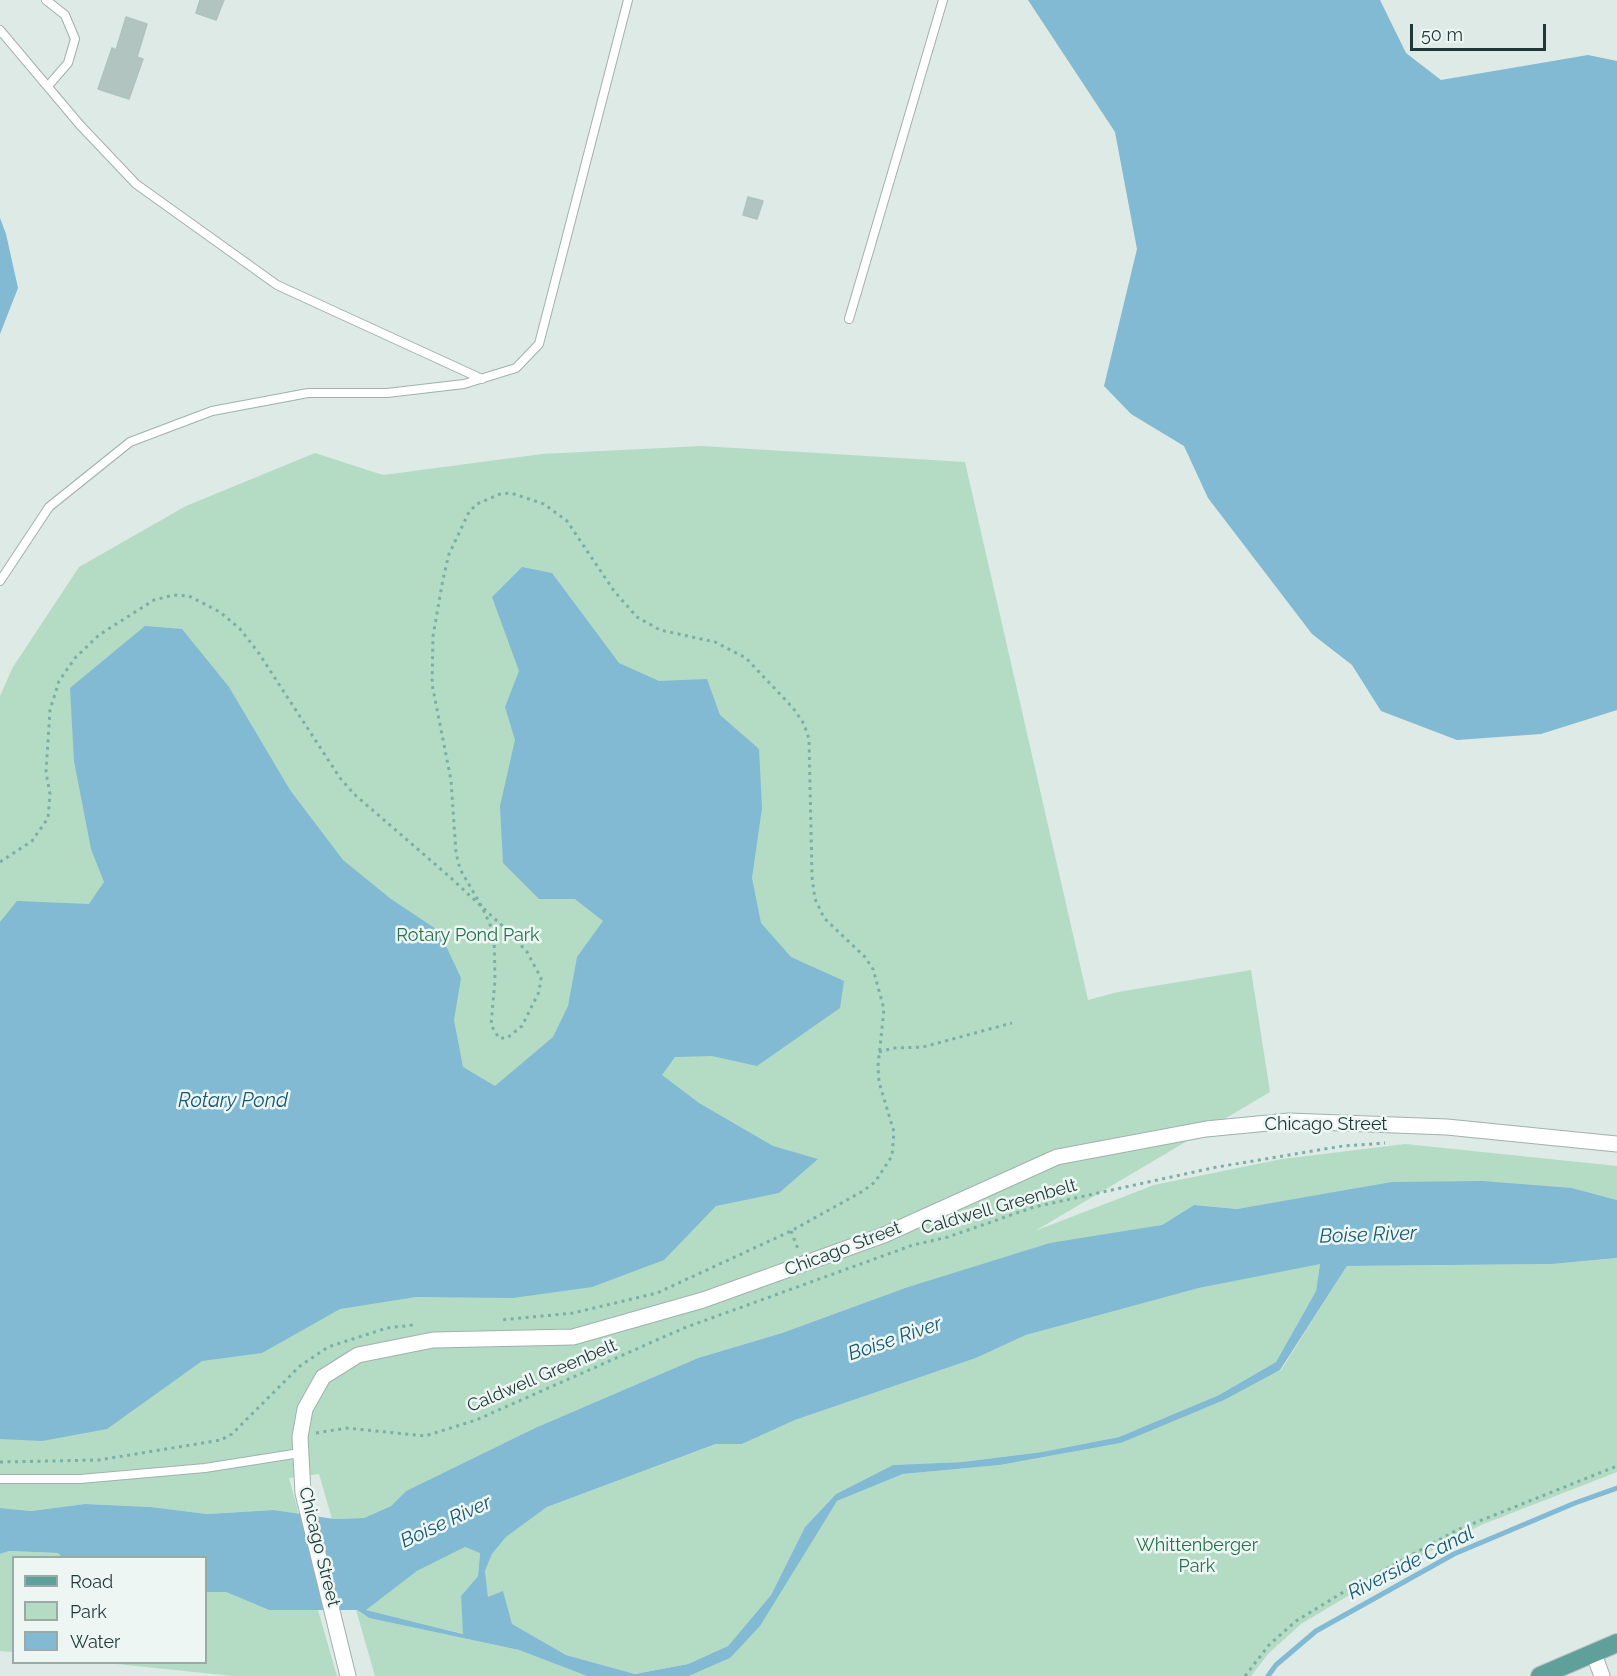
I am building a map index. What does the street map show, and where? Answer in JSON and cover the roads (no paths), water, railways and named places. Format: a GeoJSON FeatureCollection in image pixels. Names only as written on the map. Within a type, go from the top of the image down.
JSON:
{"type":"FeatureCollection","features":[{"type":"Feature","properties":{"kind":"main road"},"geometry":{"type":"LineString","coordinates":[[1540,1676],[1617,1643]]}},
{"type":"Feature","properties":{"kind":"street","name":"Chicago Street"},"geometry":{"type":"LineString","coordinates":[[348,1676],[337,1621],[303,1492],[300,1445],[304,1409],[323,1377],[358,1355],[433,1340],[573,1337],[703,1300],[884,1235],[1057,1157],[1206,1129],[1289,1121],[1447,1128],[1617,1144]]}},
{"type":"Feature","properties":{"kind":"street"},"geometry":{"type":"LineString","coordinates":[[1593,1652],[1602,1676]]}},
{"type":"Feature","properties":{"kind":"lane"},"geometry":{"type":"LineString","coordinates":[[46,0],[64,15],[75,39],[68,63],[48,86]]}},
{"type":"Feature","properties":{"kind":"lane"},"geometry":{"type":"LineString","coordinates":[[0,581],[49,507],[130,442],[212,411],[308,393],[387,393],[464,384],[516,368],[538,344],[628,0]]}},
{"type":"Feature","properties":{"kind":"lane"},"geometry":{"type":"LineString","coordinates":[[849,319],[943,0]]}},
{"type":"Feature","properties":{"kind":"lane"},"geometry":{"type":"LineString","coordinates":[[0,30],[80,125],[136,184],[277,285],[482,379]]}},
{"type":"Feature","properties":{"kind":"lane"},"geometry":{"type":"LineString","coordinates":[[0,1479],[102,1477],[205,1468],[300,1445]]}},
{"type":"Feature","properties":{"kind":"water"},"geometry":{"type":"Polygon","coordinates":[[[1028,0],[1380,0],[1406,53],[1441,80],[1588,55],[1617,61],[1617,710],[1541,734],[1457,740],[1381,711],[1352,665],[1312,634],[1208,498],[1184,446],[1131,414],[1104,386],[1137,249],[1115,132],[1028,0]]]}},
{"type":"Feature","properties":{"kind":"water"},"geometry":{"type":"Polygon","coordinates":[[[0,218],[6,234],[18,288],[0,334],[0,218]]]}},
{"type":"Feature","properties":{"kind":"water","name":"Rotary Pond"},"geometry":{"type":"Polygon","coordinates":[[[522,567],[552,573],[619,663],[659,681],[707,679],[720,715],[759,749],[762,808],[752,878],[761,923],[791,957],[844,981],[840,1008],[757,1066],[712,1056],[675,1057],[662,1075],[699,1103],[773,1146],[818,1159],[779,1193],[716,1206],[664,1260],[592,1287],[513,1298],[416,1297],[340,1309],[262,1353],[202,1361],[107,1429],[42,1441],[0,1439],[0,922],[17,901],[89,904],[104,882],[91,849],[74,761],[70,688],[145,626],[182,629],[229,687],[290,790],[343,860],[391,899],[439,931],[461,978],[454,1020],[463,1067],[495,1086],[553,1037],[568,1006],[577,957],[603,921],[575,899],[539,899],[503,863],[500,806],[515,740],[505,707],[519,671],[492,597],[522,567]]]}},
{"type":"Feature","properties":{"kind":"water","name":"Boise River"},"geometry":{"type":"Polygon","coordinates":[[[1482,1181],[1572,1188],[1617,1200],[1617,1258],[1552,1264],[1347,1266],[1280,1370],[1224,1400],[1121,1443],[1000,1465],[903,1474],[837,1501],[760,1626],[730,1658],[689,1676],[587,1676],[519,1650],[369,1618],[357,1610],[269,1610],[226,1592],[207,1592],[207,1556],[61,1556],[58,1553],[9,1551],[0,1554],[0,1508],[31,1511],[85,1504],[151,1507],[207,1514],[274,1510],[334,1519],[364,1518],[391,1506],[406,1491],[535,1428],[698,1358],[782,1333],[905,1288],[1050,1243],[1162,1225],[1194,1205],[1237,1209],[1392,1182],[1482,1181]],[[1320,1264],[1199,1288],[1026,1335],[976,1358],[795,1420],[742,1444],[716,1444],[547,1507],[506,1537],[492,1554],[485,1571],[488,1597],[503,1591],[512,1624],[566,1655],[635,1674],[688,1664],[728,1646],[771,1595],[805,1527],[836,1494],[893,1465],[962,1462],[1042,1452],[1119,1437],[1219,1395],[1276,1362],[1316,1291],[1320,1264]],[[465,1547],[417,1571],[366,1610],[463,1634],[461,1596],[478,1576],[480,1553],[465,1547]]]}},
{"type":"Feature","properties":{"kind":"waterway","name":"Riverside Canal"},"geometry":{"type":"LineString","coordinates":[[1268,1676],[1276,1665],[1316,1631],[1454,1554],[1575,1503],[1617,1488]]}},
{"type":"Feature","properties":{"kind":"park label","name":"Rotary Pond Park"},"geometry":{"type":"Point","coordinates":[468,936]}},
{"type":"Feature","properties":{"kind":"park label","name":"Whittenberger Park"},"geometry":{"type":"Point","coordinates":[1197,1556]}}]}
